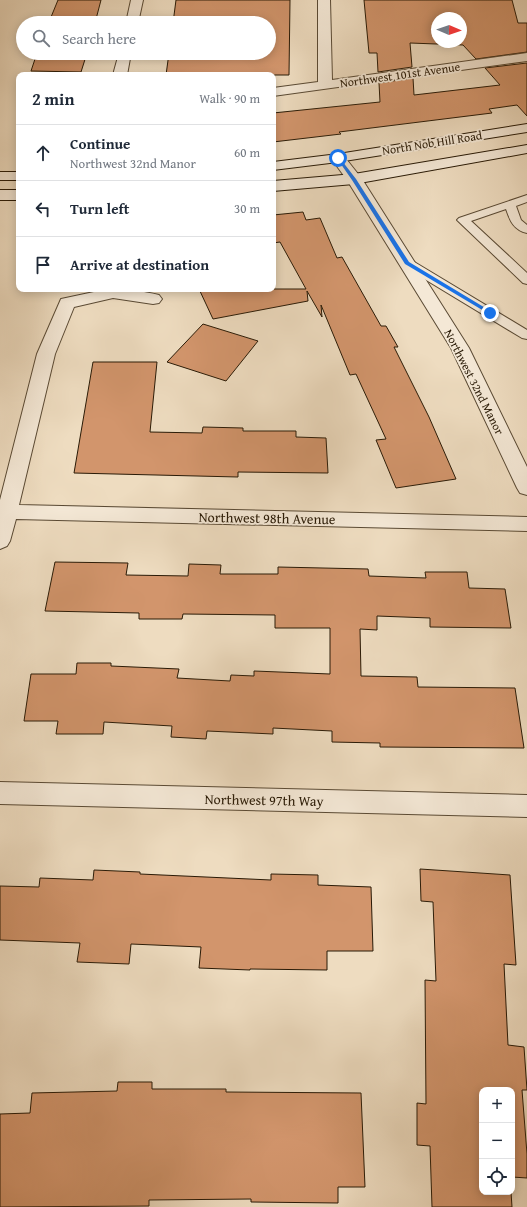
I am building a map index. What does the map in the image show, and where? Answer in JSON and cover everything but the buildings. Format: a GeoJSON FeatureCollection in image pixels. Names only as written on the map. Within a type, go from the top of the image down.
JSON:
{"type":"FeatureCollection","features":[{"type":"Feature","properties":{"kind":"street"},"geometry":{"type":"LineString","coordinates":[[134,16],[138,0]]}},
{"type":"Feature","properties":{"kind":"street"},"geometry":{"type":"LineString","coordinates":[[324,0],[325,86]]}},
{"type":"Feature","properties":{"kind":"street","name":"Northwest 101st Avenue"},"geometry":{"type":"LineString","coordinates":[[276,92],[527,57]]}},
{"type":"Feature","properties":{"kind":"street"},"geometry":{"type":"LineString","coordinates":[[121,72],[123,60]]}},
{"type":"Feature","properties":{"kind":"street","name":"North Nob Hill Road"},"geometry":{"type":"LineString","coordinates":[[276,166],[338,158],[527,128]]}},
{"type":"Feature","properties":{"kind":"street","name":"North Nob Hill Road"},"geometry":{"type":"LineString","coordinates":[[276,186],[354,179],[527,149]]}},
{"type":"Feature","properties":{"kind":"street","name":"Northwest 32nd Manor"},"geometry":{"type":"LineString","coordinates":[[338,158],[354,179],[460,348],[524,474]]}},
{"type":"Feature","properties":{"kind":"street"},"geometry":{"type":"LineString","coordinates":[[0,176],[16,176]]}},
{"type":"Feature","properties":{"kind":"street"},"geometry":{"type":"LineString","coordinates":[[0,195],[16,195]]}},
{"type":"Feature","properties":{"kind":"street"},"geometry":{"type":"LineString","coordinates":[[0,540],[46,354],[67,303],[113,293],[153,299]]}},
{"type":"Feature","properties":{"kind":"street","name":"Northwest 98th Avenue"},"geometry":{"type":"LineString","coordinates":[[8,512],[527,524]]}},
{"type":"Feature","properties":{"kind":"street","name":"Northwest 97th Way"},"geometry":{"type":"LineString","coordinates":[[0,793],[527,806]]}},
{"type":"Feature","properties":{"kind":"lane"},"geometry":{"type":"LineString","coordinates":[[527,198],[462,220],[527,280]]}},
{"type":"Feature","properties":{"kind":"lane"},"geometry":{"type":"LineString","coordinates":[[510,204],[516,222],[527,230]]}},
{"type":"Feature","properties":{"kind":"lane"},"geometry":{"type":"LineString","coordinates":[[407,263],[527,335]]}},
{"type":"Feature","properties":{"kind":"route"},"geometry":{"type":"LineString","coordinates":[[338,158],[354,179],[407,263],[490,313]]}}]}
